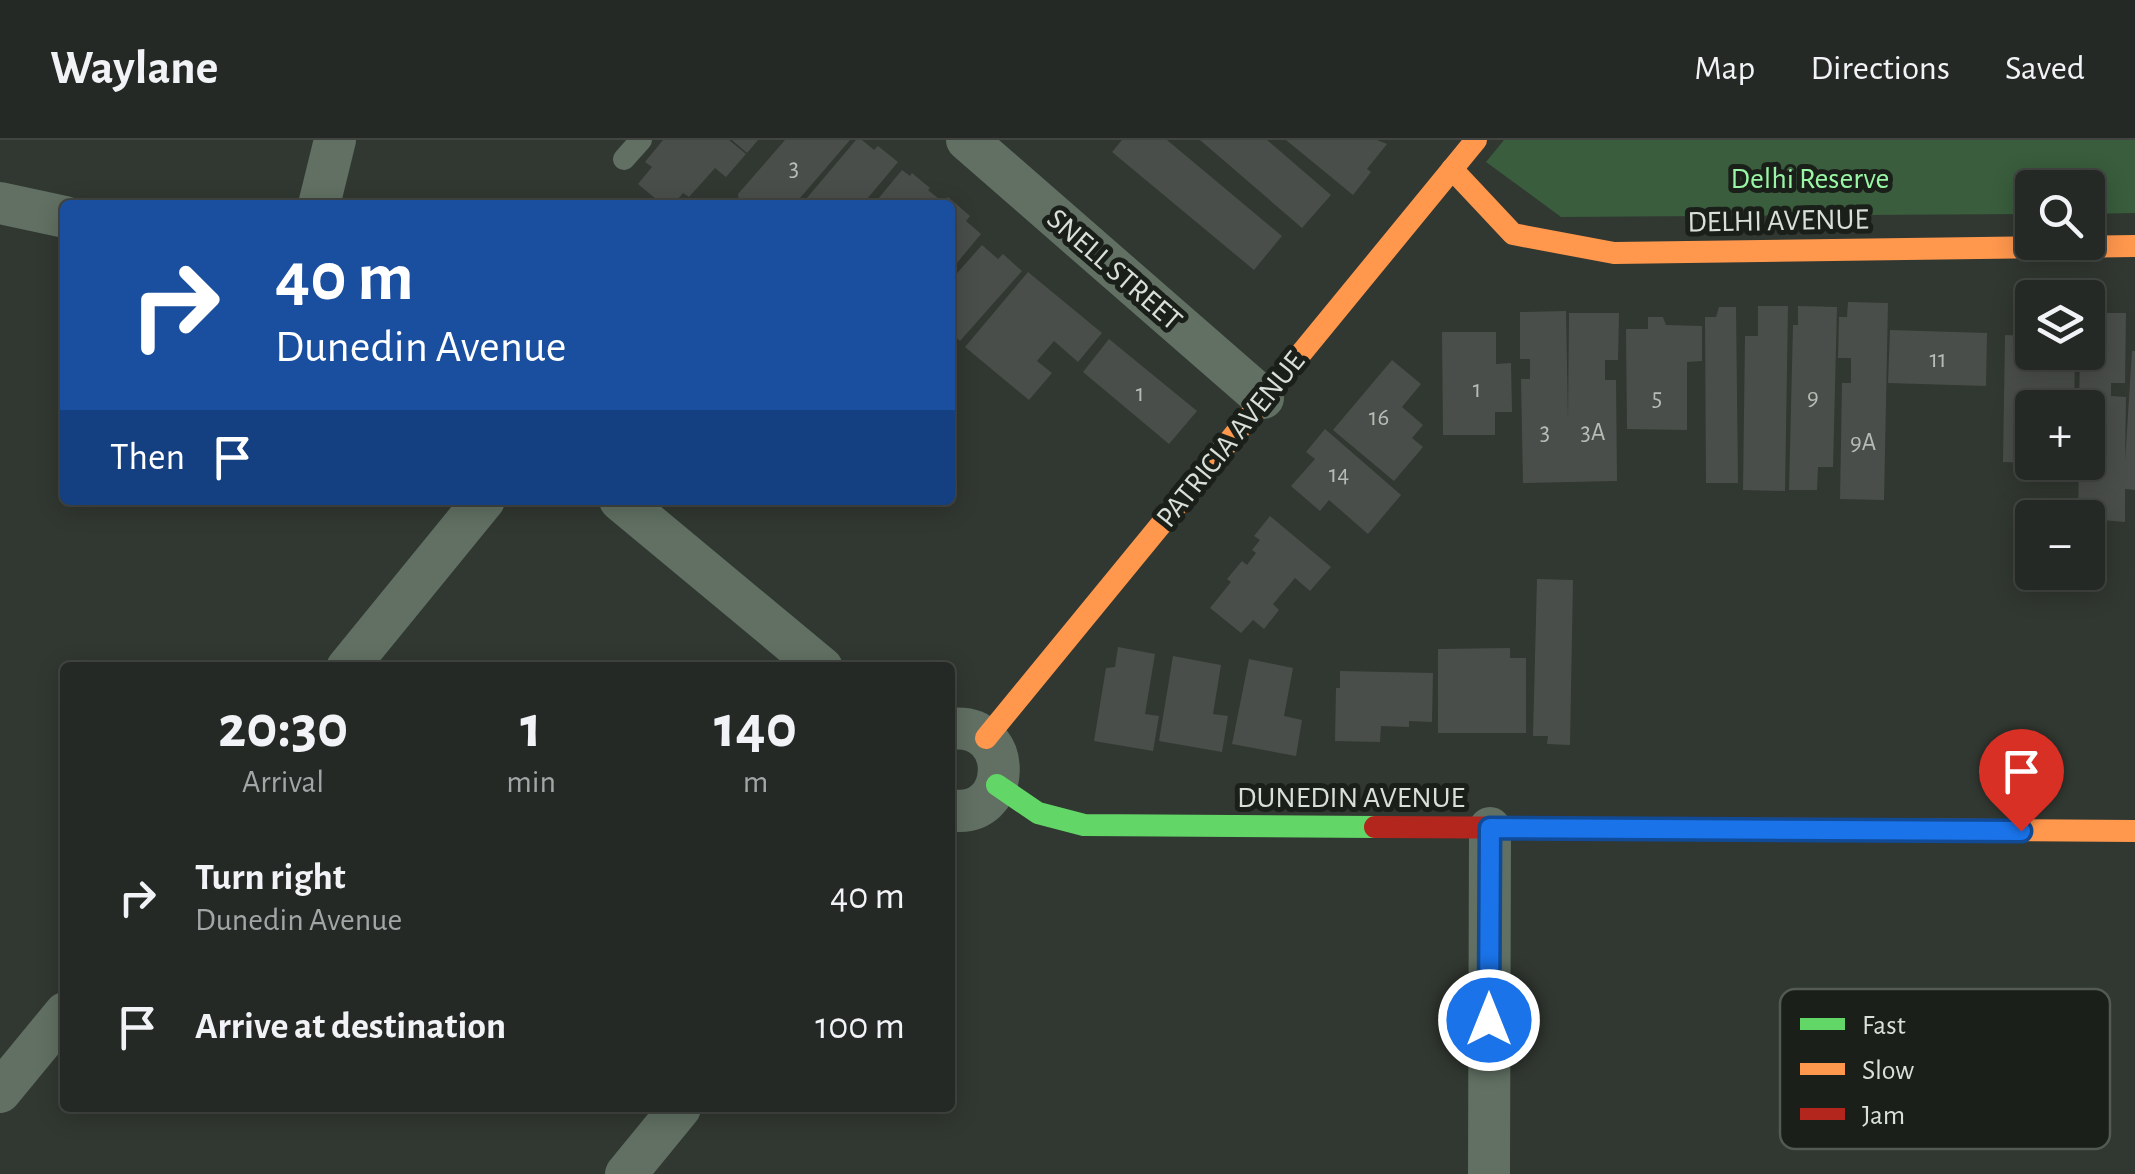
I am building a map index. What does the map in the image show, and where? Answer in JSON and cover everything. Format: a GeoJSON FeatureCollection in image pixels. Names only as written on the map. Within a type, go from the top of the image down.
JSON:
{"type":"FeatureCollection","features":[{"type":"Feature","properties":{"kind":"street"},"geometry":{"type":"LineString","coordinates":[[320,200],[335,140]]}},
{"type":"Feature","properties":{"kind":"street","name":"SNELL STREET"},"geometry":{"type":"LineString","coordinates":[[967,140],[1263,398]]}},
{"type":"Feature","properties":{"kind":"street","name":"PATRICIA AVENUE"},"geometry":{"type":"LineString","coordinates":[[968,734],[1263,398],[1476,140]]}},
{"type":"Feature","properties":{"kind":"street","name":"DELHI AVENUE"},"geometry":{"type":"LineString","coordinates":[[1452,169],[1513,234],[1614,253],[2135,246]]}},
{"type":"Feature","properties":{"kind":"street"},"geometry":{"type":"LineString","coordinates":[[0,202],[60,216]]}},
{"type":"Feature","properties":{"kind":"street"},"geometry":{"type":"LineString","coordinates":[[352,662],[480,505]]}},
{"type":"Feature","properties":{"kind":"street"},"geometry":{"type":"LineString","coordinates":[[626,505],[815,662]]}},
{"type":"Feature","properties":{"kind":"street"},"geometry":{"type":"LineString","coordinates":[[955,810],[973,809],[988,799],[1000,771],[998,756],[968,734]]}},
{"type":"Feature","properties":{"kind":"street","name":"DUNEDIN AVENUE"},"geometry":{"type":"LineString","coordinates":[[997,784],[1038,813],[1084,826],[2135,831]]}},
{"type":"Feature","properties":{"kind":"street"},"geometry":{"type":"LineString","coordinates":[[1488,1174],[1490,828]]}},
{"type":"Feature","properties":{"kind":"street"},"geometry":{"type":"LineString","coordinates":[[0,1092],[60,1019]]}},
{"type":"Feature","properties":{"kind":"street"},"geometry":{"type":"LineString","coordinates":[[626,1174],[677,1112]]}},
{"type":"Feature","properties":{"kind":"lane"},"geometry":{"type":"LineString","coordinates":[[624,159],[641,140]]}},
{"type":"Feature","properties":{"kind":"green space","name":"Delhi Reserve"},"geometry":{"type":"Polygon","coordinates":[[[1504,140],[2135,140],[2135,213],[2105,214],[2105,170],[2015,170],[2015,214],[1561,217],[1486,162],[1504,140]]]}},
{"type":"Feature","properties":{"kind":"building"},"geometry":{"type":"Polygon","coordinates":[[[663,140],[729,140],[746,154],[726,177],[715,168],[689,197],[683,193],[677,200],[657,200],[638,184],[652,167],[645,162],[663,140]]]}},
{"type":"Feature","properties":{"kind":"building"},"geometry":{"type":"Polygon","coordinates":[[[732,140],[758,140],[747,153],[732,140]]]}},
{"type":"Feature","properties":{"kind":"building"},"geometry":{"type":"Polygon","coordinates":[[[785,140],[850,140],[798,200],[739,200],[738,194],[785,140]]]}},
{"type":"Feature","properties":{"kind":"building"},"geometry":{"type":"Polygon","coordinates":[[[856,140],[874,150],[878,146],[898,162],[866,200],[805,200],[856,140]]]}},
{"type":"Feature","properties":{"kind":"building"},"geometry":{"type":"Polygon","coordinates":[[[1122,140],[1167,140],[1282,236],[1254,270],[1112,152],[1122,140]]]}},
{"type":"Feature","properties":{"kind":"building"},"geometry":{"type":"Polygon","coordinates":[[[1200,140],[1267,140],[1331,195],[1302,228],[1200,140]]]}},
{"type":"Feature","properties":{"kind":"building"},"geometry":{"type":"Polygon","coordinates":[[[1286,140],[1377,140],[1387,144],[1353,195],[1286,140]]]}},
{"type":"Feature","properties":{"kind":"building"},"geometry":{"type":"Polygon","coordinates":[[[902,170],[910,176],[912,173],[939,199],[938,200],[877,200],[902,170]]]}},
{"type":"Feature","properties":{"kind":"building"},"geometry":{"type":"Polygon","coordinates":[[[955,203],[970,216],[966,221],[981,234],[956,264],[955,203]]]}},
{"type":"Feature","properties":{"kind":"building"},"geometry":{"type":"Polygon","coordinates":[[[982,245],[998,259],[1003,254],[1022,271],[960,341],[955,336],[955,275],[982,245]]]}},
{"type":"Feature","properties":{"kind":"building"},"geometry":{"type":"Polygon","coordinates":[[[1028,272],[1102,333],[1078,362],[1054,341],[1037,361],[1052,373],[1029,400],[965,347],[1028,272]]]}},
{"type":"Feature","properties":{"kind":"building"},"geometry":{"type":"Polygon","coordinates":[[[1848,302],[1888,303],[1884,500],[1840,499],[1842,383],[1851,383],[1851,358],[1838,358],[1839,317],[1847,317],[1848,302]]]}},
{"type":"Feature","properties":{"kind":"building"},"geometry":{"type":"Polygon","coordinates":[[[1758,306],[1788,306],[1785,491],[1743,490],[1745,336],[1758,336],[1758,306]]]}},
{"type":"Feature","properties":{"kind":"building"},"geometry":{"type":"Polygon","coordinates":[[[1798,306],[1837,307],[1833,467],[1818,467],[1817,490],[1789,490],[1793,325],[1798,325],[1798,306]]]}},
{"type":"Feature","properties":{"kind":"building"},"geometry":{"type":"Polygon","coordinates":[[[1719,307],[1736,307],[1738,483],[1706,483],[1705,317],[1716,317],[1719,307]]]}},
{"type":"Feature","properties":{"kind":"building"},"geometry":{"type":"Polygon","coordinates":[[[1566,311],[1568,420],[1569,313],[1619,313],[1618,360],[1605,360],[1605,380],[1616,380],[1617,481],[1523,483],[1521,379],[1530,379],[1530,359],[1520,359],[1520,312],[1566,311]]]}},
{"type":"Feature","properties":{"kind":"building"},"geometry":{"type":"Polygon","coordinates":[[[2105,313],[2126,313],[2125,383],[2111,383],[2111,396],[2126,397],[2125,462],[2135,351],[2135,490],[2125,489],[2125,522],[2105,520],[2105,500],[2078,500],[2079,480],[2105,480],[2105,390],[2079,390],[2080,370],[2105,370],[2105,313]]]}},
{"type":"Feature","properties":{"kind":"building"},"geometry":{"type":"Polygon","coordinates":[[[1648,317],[1663,317],[1666,325],[1702,326],[1702,361],[1687,362],[1687,430],[1627,429],[1626,329],[1648,329],[1648,317]]]}},
{"type":"Feature","properties":{"kind":"building"},"geometry":{"type":"Polygon","coordinates":[[[1890,330],[1987,333],[1986,386],[1888,383],[1890,330]]]}},
{"type":"Feature","properties":{"kind":"building"},"geometry":{"type":"Polygon","coordinates":[[[1442,332],[1496,332],[1496,364],[1511,363],[1512,412],[1495,412],[1495,435],[1443,435],[1442,332]]]}},
{"type":"Feature","properties":{"kind":"building"},"geometry":{"type":"Polygon","coordinates":[[[2005,335],[2015,335],[2015,370],[2075,370],[2074,390],[2015,390],[2015,462],[2003,462],[2005,335]]]}},
{"type":"Feature","properties":{"kind":"building"},"geometry":{"type":"Polygon","coordinates":[[[1109,339],[1197,411],[1169,444],[1083,372],[1109,339]]]}},
{"type":"Feature","properties":{"kind":"building"},"geometry":{"type":"Polygon","coordinates":[[[1392,360],[1421,384],[1402,407],[1423,425],[1412,438],[1423,447],[1394,481],[1333,430],[1392,360]]]}},
{"type":"Feature","properties":{"kind":"building"},"geometry":{"type":"Polygon","coordinates":[[[1325,429],[1401,495],[1368,534],[1329,500],[1320,511],[1291,486],[1315,459],[1306,452],[1325,429]]]}},
{"type":"Feature","properties":{"kind":"building"},"geometry":{"type":"Polygon","coordinates":[[[1270,516],[1331,567],[1310,591],[1295,578],[1273,604],[1279,610],[1264,629],[1253,620],[1241,633],[1210,608],[1242,561],[1247,565],[1256,553],[1252,550],[1260,540],[1254,536],[1270,516]]]}},
{"type":"Feature","properties":{"kind":"building"},"geometry":{"type":"Polygon","coordinates":[[[1537,579],[1573,580],[1570,745],[1547,744],[1548,736],[1533,736],[1537,579]]]}},
{"type":"Feature","properties":{"kind":"building"},"geometry":{"type":"Polygon","coordinates":[[[1118,647],[1155,654],[1145,714],[1159,716],[1153,751],[1094,741],[1106,668],[1115,667],[1118,647]]]}},
{"type":"Feature","properties":{"kind":"building"},"geometry":{"type":"Polygon","coordinates":[[[1510,648],[1510,658],[1526,658],[1526,733],[1438,733],[1438,649],[1510,648]]]}},
{"type":"Feature","properties":{"kind":"building"},"geometry":{"type":"Polygon","coordinates":[[[1173,656],[1221,665],[1213,714],[1228,716],[1222,752],[1159,741],[1173,656]]]}},
{"type":"Feature","properties":{"kind":"building"},"geometry":{"type":"Polygon","coordinates":[[[1249,659],[1293,668],[1284,716],[1302,720],[1296,756],[1232,744],[1249,659]]]}},
{"type":"Feature","properties":{"kind":"building"},"geometry":{"type":"Polygon","coordinates":[[[1340,671],[1433,673],[1432,722],[1409,721],[1409,727],[1381,726],[1380,742],[1335,741],[1340,671]]]}},
{"type":"Feature","properties":{"kind":"traffic: fast"},"geometry":{"type":"LineString","coordinates":[[997,785],[1038,813],[1084,825],[1375,827]]}},
{"type":"Feature","properties":{"kind":"traffic: slow"},"geometry":{"type":"LineString","coordinates":[[986,738],[1476,140]]}},
{"type":"Feature","properties":{"kind":"traffic: slow"},"geometry":{"type":"LineString","coordinates":[[1452,169],[1513,234],[1614,253],[2135,246]]}},
{"type":"Feature","properties":{"kind":"traffic: slow"},"geometry":{"type":"LineString","coordinates":[[1840,829],[2135,831]]}},
{"type":"Feature","properties":{"kind":"traffic: jam"},"geometry":{"type":"LineString","coordinates":[[1375,827],[1840,829]]}},
{"type":"Feature","properties":{"kind":"route"},"geometry":{"type":"LineString","coordinates":[[1489,1020],[1490,828],[2021,831]]}}]}
